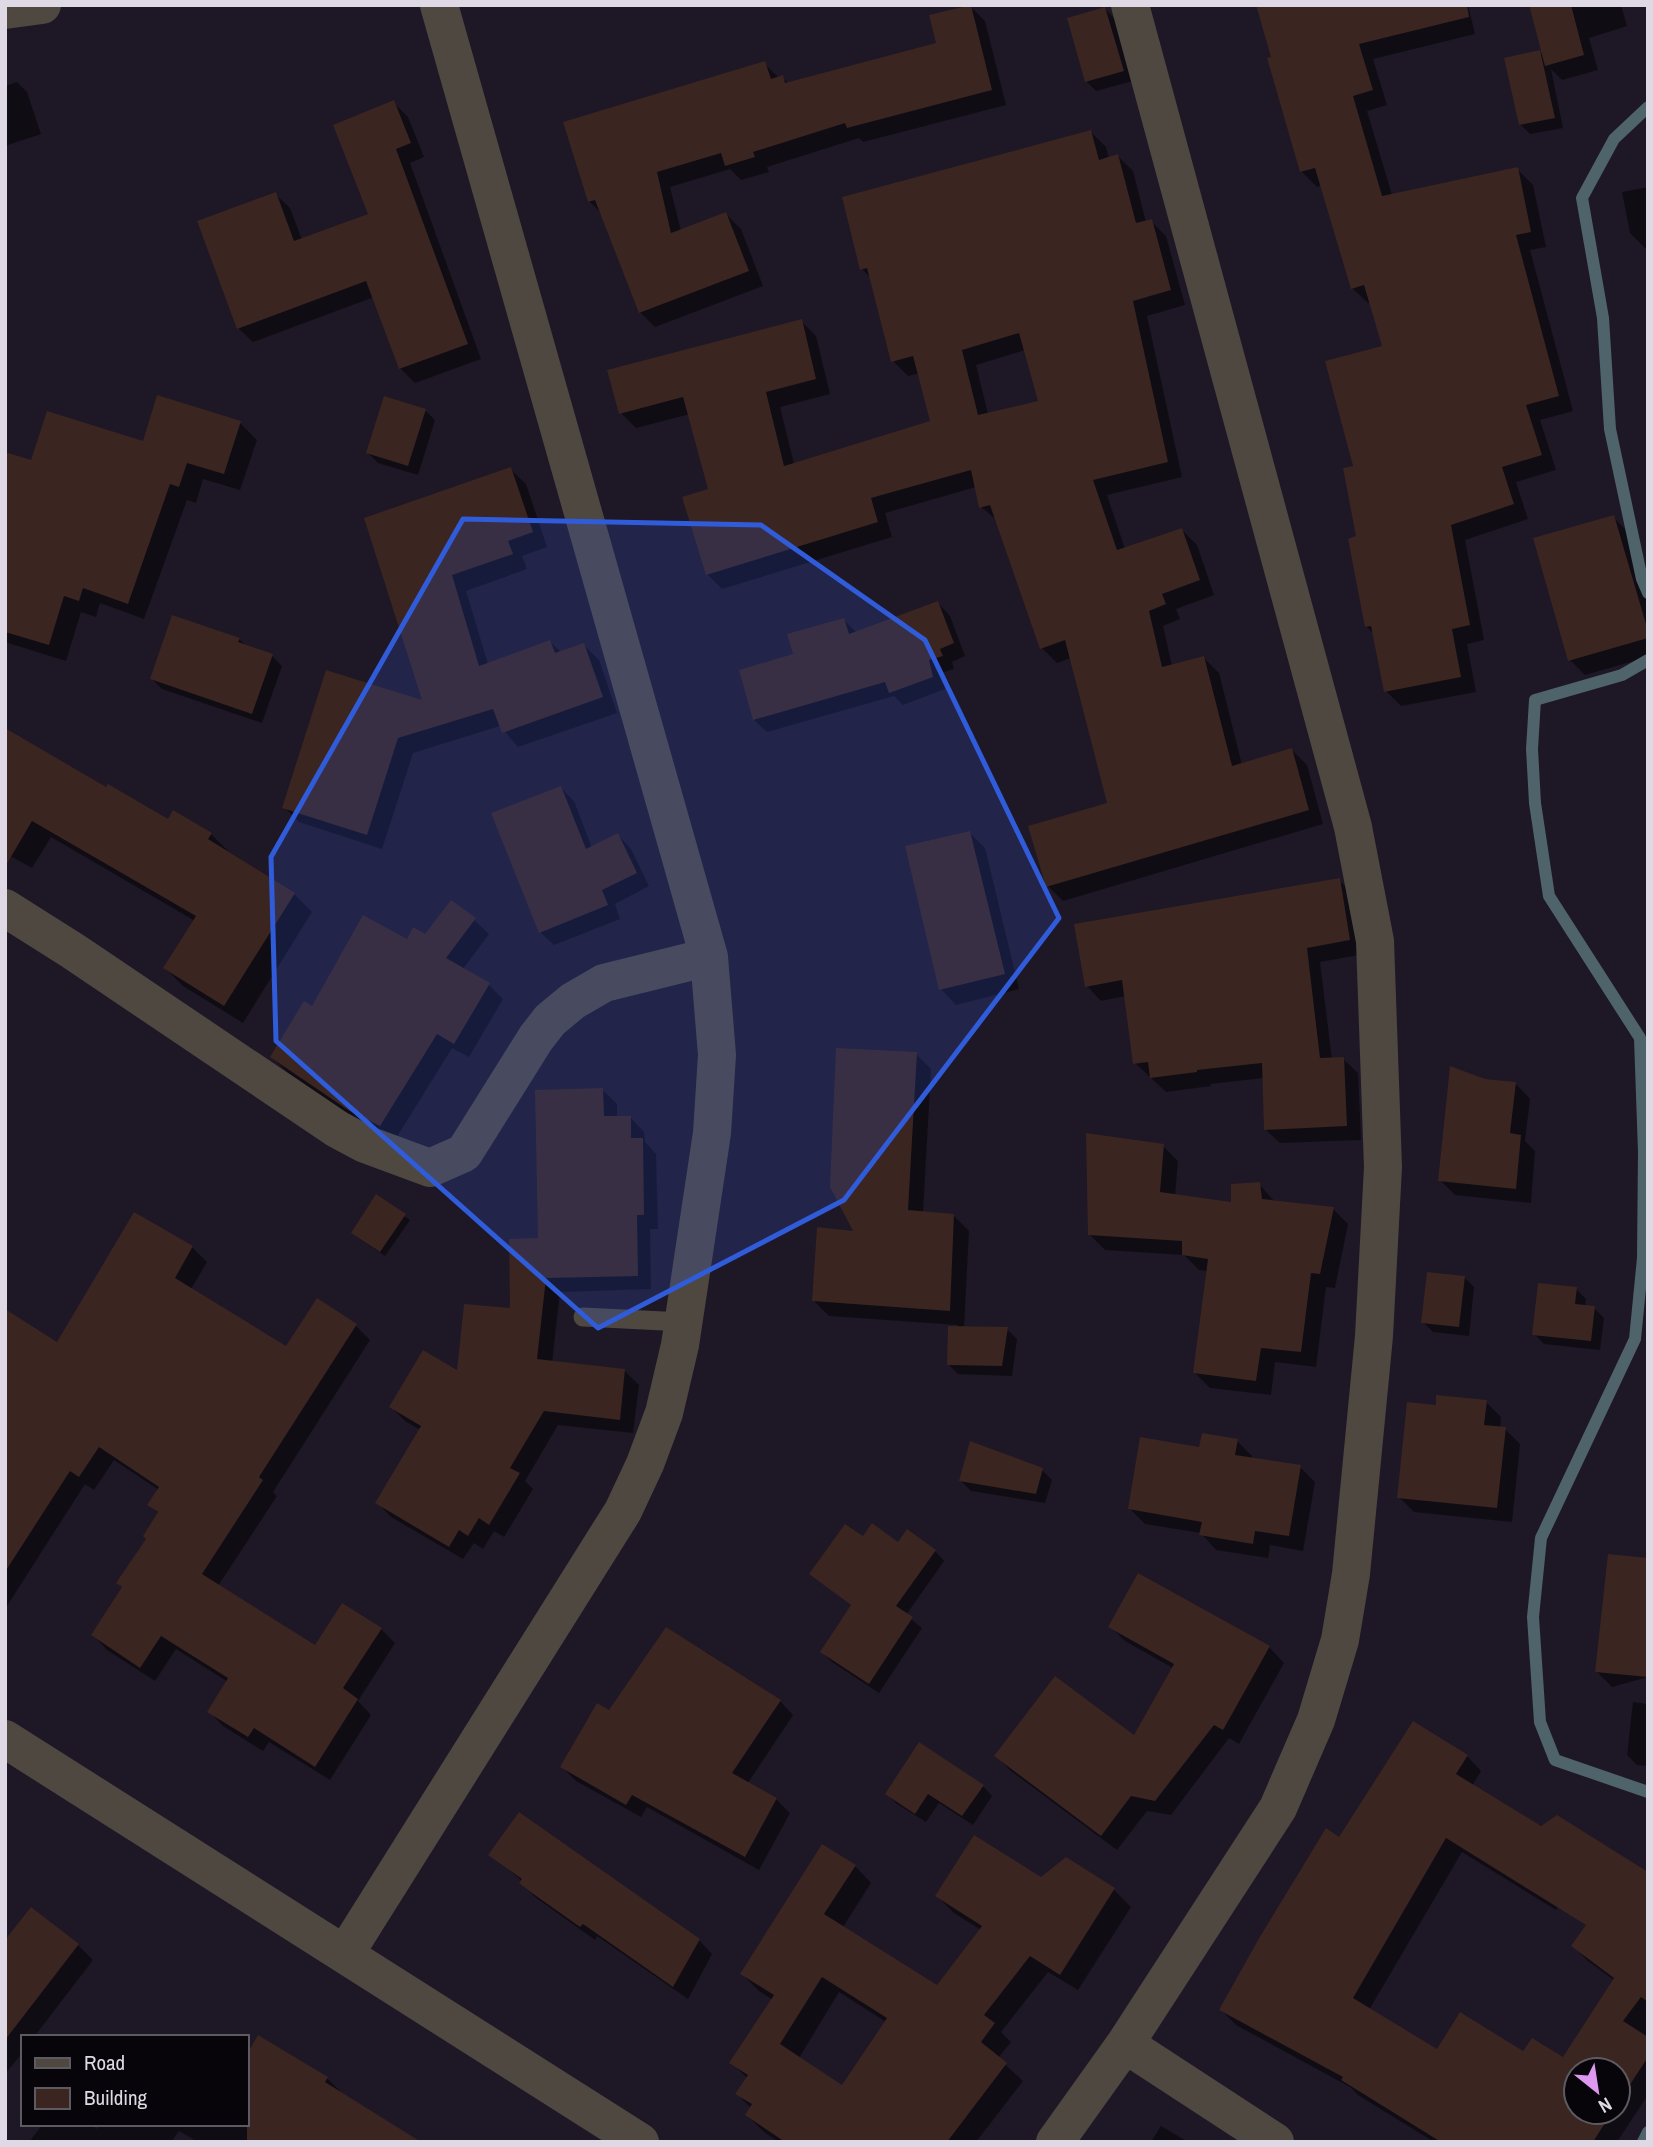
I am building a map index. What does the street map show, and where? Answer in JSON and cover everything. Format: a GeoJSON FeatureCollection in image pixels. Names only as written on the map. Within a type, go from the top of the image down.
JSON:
{"type":"FeatureCollection","features":[{"type":"Feature","properties":{"kind":"street"},"geometry":{"type":"LineString","coordinates":[[5,10],[42,5]]}},
{"type":"Feature","properties":{"kind":"street"},"geometry":{"type":"LineString","coordinates":[[345,1955],[623,1511],[645,1464],[664,1413],[684,1322],[712,1133],[717,1055],[709,957],[439,5]]}},
{"type":"Feature","properties":{"kind":"street"},"geometry":{"type":"LineString","coordinates":[[1055,2142],[1125,2045],[1278,1808],[1316,1720],[1340,1640],[1351,1574],[1374,1336],[1383,1167],[1376,941],[1353,827],[1130,5]]}},
{"type":"Feature","properties":{"kind":"street"},"geometry":{"type":"LineString","coordinates":[[5,908],[74,951],[337,1129],[365,1144],[430,1168],[464,1153],[536,1038],[550,1020],[573,1001],[604,983],[709,957]]}},
{"type":"Feature","properties":{"kind":"street"},"geometry":{"type":"LineString","coordinates":[[5,1739],[640,2142]]}},
{"type":"Feature","properties":{"kind":"street"},"geometry":{"type":"LineString","coordinates":[[1125,2045],[1275,2142]]}},
{"type":"Feature","properties":{"kind":"lane"},"geometry":{"type":"LineString","coordinates":[[583,1317],[684,1322]]}},
{"type":"Feature","properties":{"kind":"highlighted area"},"geometry":{"type":"Polygon","coordinates":[[[463,519],[761,525],[925,640],[1059,918],[844,1200],[598,1328],[276,1041],[271,857],[463,519]]]}},
{"type":"Feature","properties":{"kind":"building"},"geometry":{"type":"Polygon","coordinates":[[[971,5],[992,90],[847,128],[845,123],[753,152],[755,157],[725,166],[721,153],[657,172],[671,233],[726,212],[749,271],[639,313],[595,200],[588,202],[563,122],[765,61],[771,79],[783,75],[785,83],[936,43],[929,15],[971,5]]]}},
{"type":"Feature","properties":{"kind":"building"},"geometry":{"type":"Polygon","coordinates":[[[1256,5],[1467,5],[1469,17],[1359,44],[1373,90],[1353,96],[1382,196],[1518,167],[1531,232],[1516,235],[1559,396],[1526,405],[1542,455],[1502,467],[1514,504],[1451,525],[1470,625],[1452,629],[1461,677],[1384,692],[1371,626],[1365,627],[1348,539],[1356,536],[1343,468],[1353,466],[1325,361],[1382,346],[1364,285],[1351,289],[1315,168],[1300,172],[1267,58],[1271,57],[1256,5]]]}},
{"type":"Feature","properties":{"kind":"building"},"geometry":{"type":"Polygon","coordinates":[[[1529,5],[1571,5],[1584,55],[1545,66],[1529,5]]]}},
{"type":"Feature","properties":{"kind":"building"},"geometry":{"type":"Polygon","coordinates":[[[1105,7],[1124,71],[1085,82],[1067,18],[1105,7]]]}},
{"type":"Feature","properties":{"kind":"building"},"geometry":{"type":"Polygon","coordinates":[[[1540,50],[1555,118],[1519,125],[1504,58],[1540,50]]]}},
{"type":"Feature","properties":{"kind":"building"},"geometry":{"type":"Polygon","coordinates":[[[394,100],[411,143],[396,149],[468,344],[399,369],[366,281],[237,329],[197,221],[276,192],[294,241],[368,214],[333,125],[394,100]]]}},
{"type":"Feature","properties":{"kind":"building"},"geometry":{"type":"Polygon","coordinates":[[[1091,130],[1099,160],[1118,154],[1136,223],[1152,219],[1171,290],[1133,301],[1168,462],[1093,480],[1117,550],[1182,528],[1200,580],[1162,594],[1166,604],[1149,611],[1162,667],[1204,656],[1232,766],[1292,748],[1309,810],[1046,887],[1028,826],[1107,803],[1065,640],[1040,649],[990,505],[979,508],[971,470],[871,498],[878,522],[706,575],[682,497],[708,489],[683,397],[619,414],[607,370],[802,319],[816,379],[766,392],[784,466],[930,421],[913,356],[891,362],[867,268],[860,270],[842,197],[1091,130]],[[1019,333],[962,350],[978,415],[1038,401],[1019,333]]]}},
{"type":"Feature","properties":{"kind":"building"},"geometry":{"type":"Polygon","coordinates":[[[157,395],[241,421],[224,474],[187,463],[179,487],[170,484],[128,604],[83,588],[79,601],[64,596],[49,645],[5,632],[5,452],[31,460],[47,411],[143,441],[157,395]]]}},
{"type":"Feature","properties":{"kind":"building"},"geometry":{"type":"Polygon","coordinates":[[[384,396],[426,409],[408,466],[366,453],[384,396]]]}},
{"type":"Feature","properties":{"kind":"building"},"geometry":{"type":"Polygon","coordinates":[[[511,467],[533,532],[508,541],[513,554],[452,575],[479,666],[550,640],[555,653],[584,643],[603,697],[502,733],[493,709],[398,738],[367,835],[282,808],[326,670],[422,700],[364,518],[511,467]]]}},
{"type":"Feature","properties":{"kind":"building"},"geometry":{"type":"Polygon","coordinates":[[[1614,515],[1648,638],[1568,661],[1533,538],[1614,515]]]}},
{"type":"Feature","properties":{"kind":"building"},"geometry":{"type":"Polygon","coordinates":[[[938,601],[954,643],[940,649],[943,656],[929,660],[933,677],[889,693],[885,682],[753,720],[739,670],[793,654],[787,634],[844,618],[849,634],[938,601]]]}},
{"type":"Feature","properties":{"kind":"building"},"geometry":{"type":"Polygon","coordinates":[[[172,615],[240,638],[238,642],[273,654],[252,714],[150,679],[172,615]]]}},
{"type":"Feature","properties":{"kind":"building"},"geometry":{"type":"Polygon","coordinates":[[[5,728],[106,787],[108,784],[168,819],[173,810],[212,833],[208,839],[295,893],[224,1006],[163,968],[196,916],[32,821],[5,867],[5,728]]]}},
{"type":"Feature","properties":{"kind":"building"},"geometry":{"type":"Polygon","coordinates":[[[561,786],[586,849],[618,833],[637,873],[602,890],[608,905],[539,933],[491,813],[561,786]]]}},
{"type":"Feature","properties":{"kind":"building"},"geometry":{"type":"Polygon","coordinates":[[[970,831],[1005,974],[939,990],[905,846],[970,831]]]}},
{"type":"Feature","properties":{"kind":"building"},"geometry":{"type":"Polygon","coordinates":[[[1340,878],[1350,940],[1307,948],[1320,1058],[1344,1057],[1347,1126],[1264,1130],[1262,1063],[1150,1078],[1148,1062],[1133,1064],[1122,980],[1085,987],[1074,924],[1340,878]]]}},
{"type":"Feature","properties":{"kind":"building"},"geometry":{"type":"Polygon","coordinates":[[[451,900],[476,918],[446,958],[490,983],[454,1044],[437,1034],[380,1126],[348,1110],[270,1057],[304,1001],[312,1006],[363,915],[407,939],[413,927],[425,934],[451,900]]]}},
{"type":"Feature","properties":{"kind":"building"},"geometry":{"type":"Polygon","coordinates":[[[836,1048],[917,1052],[908,1210],[954,1214],[950,1311],[812,1301],[817,1227],[853,1231],[830,1187],[836,1048]]]}},
{"type":"Feature","properties":{"kind":"building"},"geometry":{"type":"Polygon","coordinates":[[[1450,1066],[1485,1079],[1516,1082],[1510,1133],[1521,1135],[1516,1189],[1438,1181],[1450,1066]]]}},
{"type":"Feature","properties":{"kind":"building"},"geometry":{"type":"Polygon","coordinates":[[[603,1088],[604,1116],[631,1116],[631,1138],[643,1138],[644,1215],[637,1215],[638,1276],[546,1278],[537,1359],[625,1369],[620,1420],[544,1411],[510,1468],[520,1473],[489,1525],[479,1518],[468,1536],[459,1530],[449,1547],[375,1503],[421,1426],[389,1407],[423,1350],[457,1370],[464,1304],[510,1308],[509,1239],[538,1238],[535,1090],[603,1088]]]}},
{"type":"Feature","properties":{"kind":"building"},"geometry":{"type":"Polygon","coordinates":[[[1086,1133],[1164,1144],[1160,1192],[1231,1202],[1231,1184],[1260,1182],[1262,1199],[1334,1207],[1320,1274],[1311,1273],[1301,1352],[1261,1348],[1256,1381],[1193,1373],[1208,1259],[1182,1255],[1182,1241],[1088,1235],[1086,1133]]]}},
{"type":"Feature","properties":{"kind":"building"},"geometry":{"type":"Polygon","coordinates":[[[376,1194],[406,1214],[380,1252],[351,1233],[376,1194]]]}},
{"type":"Feature","properties":{"kind":"building"},"geometry":{"type":"Polygon","coordinates":[[[134,1212],[193,1246],[175,1278],[286,1346],[317,1298],[357,1324],[259,1477],[263,1480],[202,1574],[315,1645],[342,1603],[382,1628],[343,1688],[358,1699],[315,1767],[254,1728],[248,1737],[207,1712],[228,1678],[161,1636],[140,1668],[91,1635],[122,1587],[116,1583],[146,1539],[143,1536],[158,1512],[147,1505],[159,1487],[99,1447],[79,1477],[70,1471],[5,1572],[5,1309],[57,1342],[134,1212]]]}},
{"type":"Feature","properties":{"kind":"building"},"geometry":{"type":"Polygon","coordinates":[[[1427,1272],[1465,1276],[1459,1327],[1421,1323],[1427,1272]]]}},
{"type":"Feature","properties":{"kind":"building"},"geometry":{"type":"Polygon","coordinates":[[[1538,1283],[1577,1287],[1575,1304],[1595,1306],[1591,1341],[1532,1335],[1538,1283]]]}},
{"type":"Feature","properties":{"kind":"building"},"geometry":{"type":"Polygon","coordinates":[[[948,1326],[1008,1327],[1002,1366],[947,1365],[948,1326]]]}},
{"type":"Feature","properties":{"kind":"building"},"geometry":{"type":"Polygon","coordinates":[[[1436,1395],[1487,1400],[1484,1425],[1506,1427],[1497,1508],[1397,1498],[1407,1402],[1436,1405],[1436,1395]]]}},
{"type":"Feature","properties":{"kind":"building"},"geometry":{"type":"Polygon","coordinates":[[[1202,1433],[1238,1439],[1235,1455],[1301,1465],[1289,1536],[1255,1531],[1253,1544],[1199,1535],[1202,1522],[1128,1509],[1140,1437],[1199,1447],[1202,1433]]]}},
{"type":"Feature","properties":{"kind":"building"},"geometry":{"type":"Polygon","coordinates":[[[970,1441],[1043,1468],[1036,1494],[959,1481],[970,1441]]]}},
{"type":"Feature","properties":{"kind":"building"},"geometry":{"type":"Polygon","coordinates":[[[872,1523],[898,1542],[907,1529],[936,1550],[896,1606],[913,1617],[869,1684],[820,1652],[851,1605],[809,1574],[845,1524],[863,1536],[872,1523]]]}},
{"type":"Feature","properties":{"kind":"building"},"geometry":{"type":"Polygon","coordinates":[[[1608,1554],[1648,1558],[1648,1677],[1595,1672],[1608,1554]]]}},
{"type":"Feature","properties":{"kind":"building"},"geometry":{"type":"Polygon","coordinates":[[[1138,1573],[1270,1646],[1223,1730],[1214,1725],[1155,1801],[1131,1796],[1101,1836],[994,1756],[1055,1676],[1134,1735],[1174,1664],[1108,1627],[1138,1573]]]}},
{"type":"Feature","properties":{"kind":"building"},"geometry":{"type":"Polygon","coordinates":[[[666,1627],[781,1700],[732,1773],[777,1798],[745,1857],[632,1795],[626,1805],[560,1767],[597,1703],[609,1710],[666,1627]]]}},
{"type":"Feature","properties":{"kind":"building"},"geometry":{"type":"Polygon","coordinates":[[[1413,1721],[1468,1755],[1456,1774],[1541,1826],[1557,1815],[1648,1872],[1648,2002],[1641,1997],[1623,2021],[1648,2037],[1648,2057],[1632,2082],[1632,2056],[1564,2056],[1614,1978],[1571,1946],[1586,1925],[1446,1838],[1353,1998],[1437,2049],[1460,2012],[1523,2051],[1532,2038],[1562,2056],[1562,2126],[1603,2126],[1593,2142],[1441,2142],[1341,2080],[1343,2077],[1219,2010],[1326,1828],[1339,1837],[1413,1721]]]}},
{"type":"Feature","properties":{"kind":"building"},"geometry":{"type":"Polygon","coordinates":[[[919,1742],[984,1785],[962,1816],[928,1794],[915,1814],[885,1794],[919,1742]]]}},
{"type":"Feature","properties":{"kind":"building"},"geometry":{"type":"Polygon","coordinates":[[[519,1812],[700,1939],[673,1987],[583,1924],[580,1927],[532,1893],[519,1883],[522,1879],[488,1855],[519,1812]]]}},
{"type":"Feature","properties":{"kind":"building"},"geometry":{"type":"Polygon","coordinates":[[[974,1835],[1041,1877],[1066,1857],[1115,1888],[1060,1975],[1030,1956],[984,2015],[995,2023],[981,2042],[1007,2063],[947,2142],[785,2142],[745,2115],[752,2104],[735,2094],[748,2075],[729,2063],[774,1995],[740,1974],[822,1844],[856,1865],[824,1914],[937,1985],[982,1926],[935,1896],[974,1835]],[[822,1977],[780,2044],[842,2085],[887,2018],[822,1977]]]}},
{"type":"Feature","properties":{"kind":"building"},"geometry":{"type":"Polygon","coordinates":[[[31,1907],[79,1944],[5,2040],[5,1940],[31,1907]]]}},
{"type":"Feature","properties":{"kind":"building"},"geometry":{"type":"Polygon","coordinates":[[[258,2035],[328,2077],[325,2082],[421,2142],[247,2142],[248,2052],[258,2035]]]}},
{"type":"Feature","properties":{"kind":"waterway"},"geometry":{"type":"LineString","coordinates":[[1648,107],[1614,139],[1582,198],[1603,318],[1610,429],[1642,579],[1648,593]]}},
{"type":"Feature","properties":{"kind":"waterway"},"geometry":{"type":"LineString","coordinates":[[1648,660],[1622,675],[1535,700],[1532,749],[1535,803],[1549,896],[1640,1038],[1644,1152],[1643,1258],[1635,1339],[1541,1538],[1533,1617],[1540,1722],[1555,1760],[1648,1792]]}},
{"type":"Feature","properties":{"kind":"waterway"},"geometry":{"type":"LineString","coordinates":[[1643,2142],[1648,2132]]}}]}
